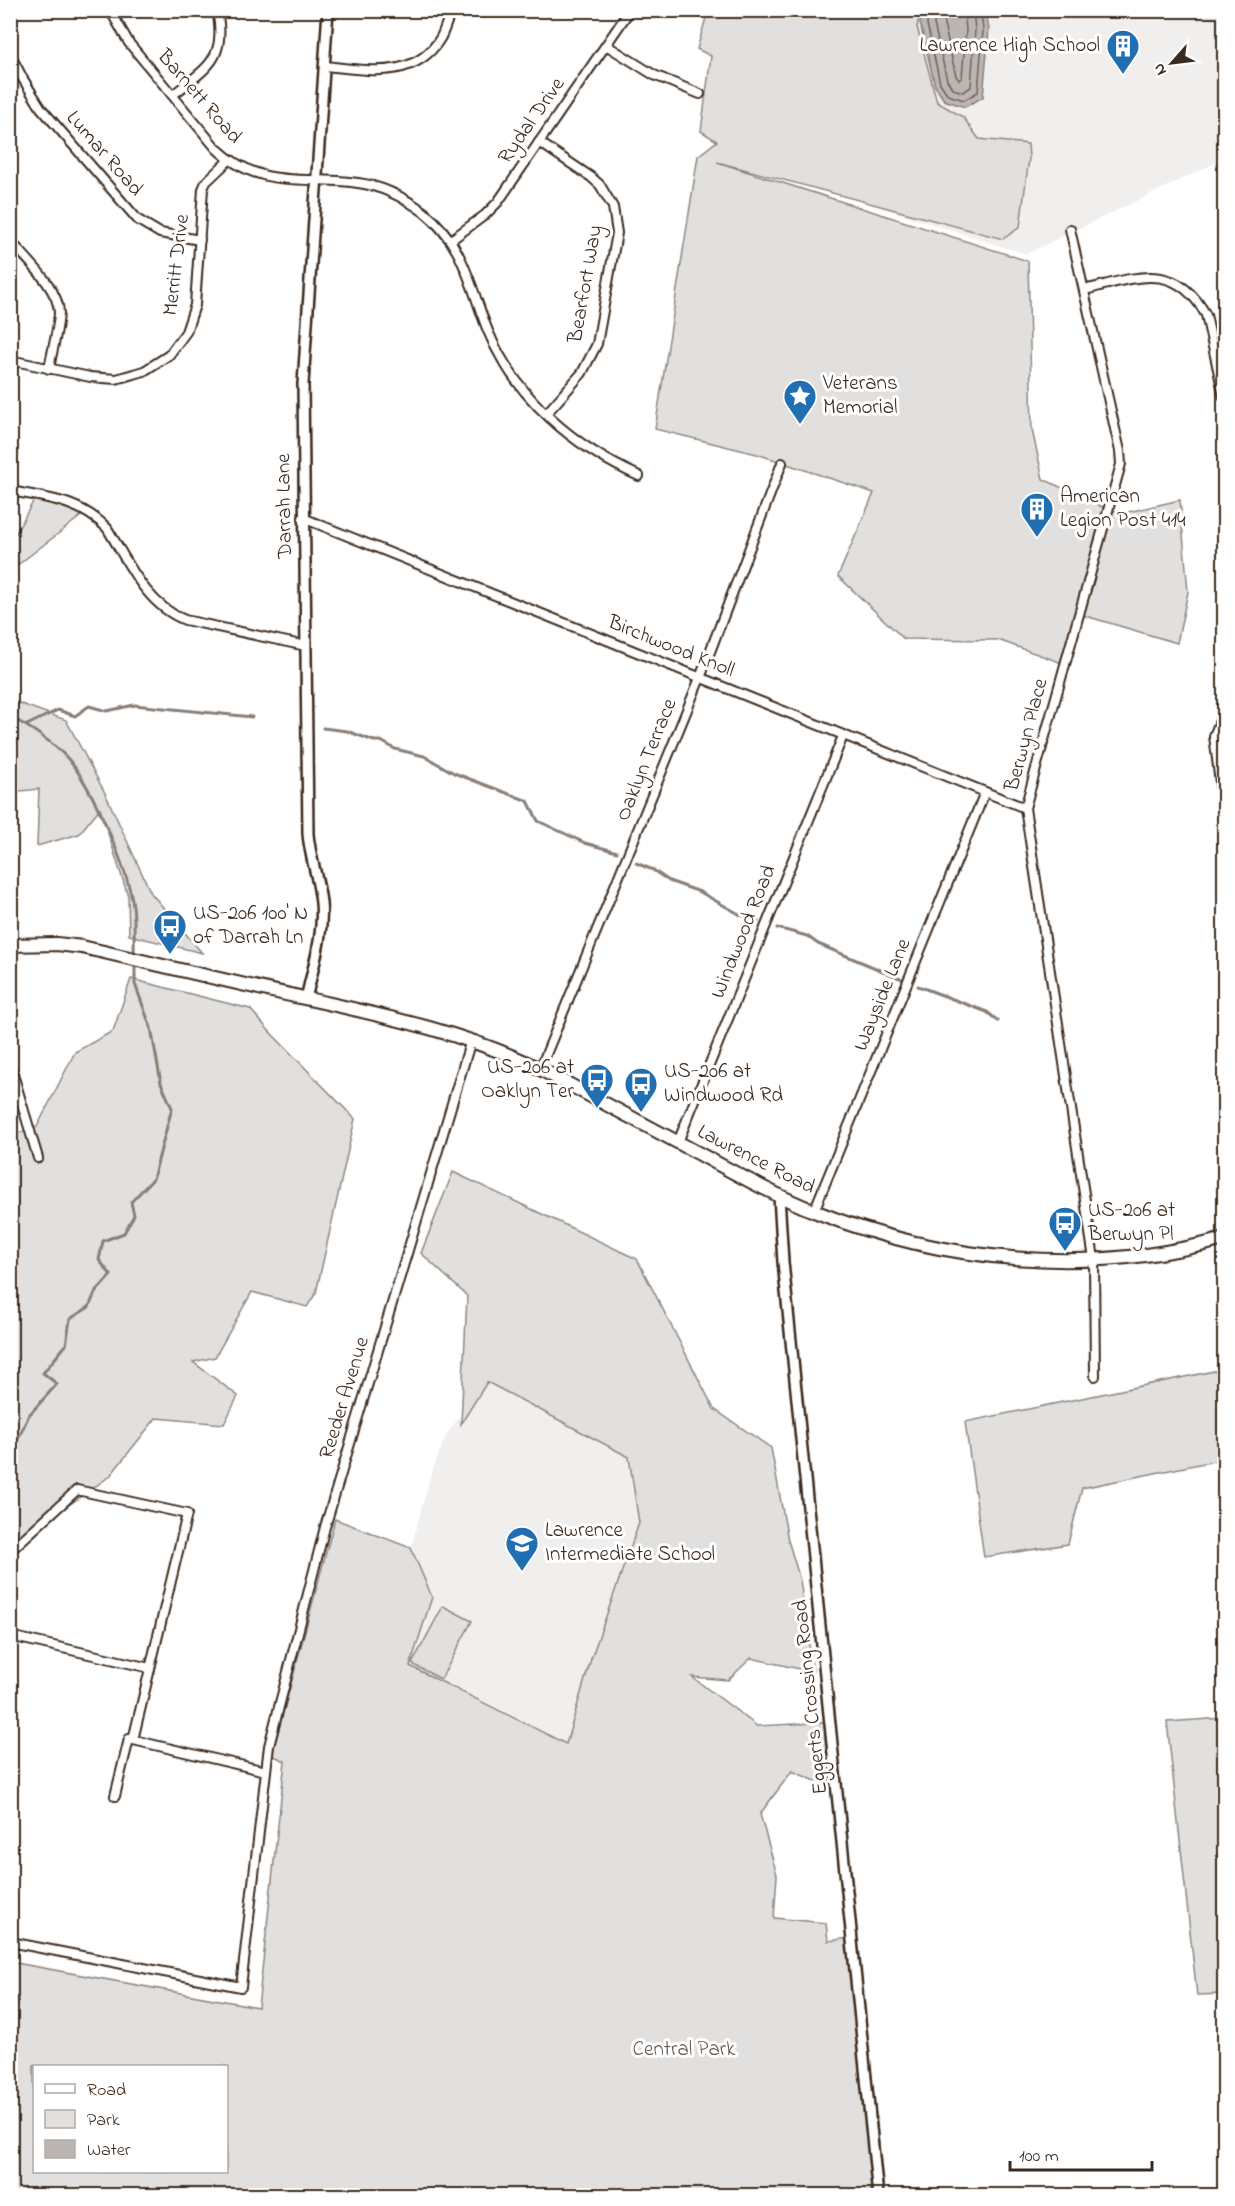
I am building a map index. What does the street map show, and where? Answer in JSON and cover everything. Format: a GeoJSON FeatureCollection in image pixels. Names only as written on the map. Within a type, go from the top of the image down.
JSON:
{"type":"FeatureCollection","features":[{"type":"Feature","properties":{"kind":"main road","name":"Lawrence Road"},"geometry":{"type":"LineString","coordinates":[[10,945],[57,944],[82,947],[471,1040],[509,1054],[540,1069],[779,1196],[866,1230],[948,1250],[1027,1259],[1095,1259],[1175,1250],[1224,1239]]}},
{"type":"Feature","properties":{"kind":"street","name":"Barnett Road"},"geometry":{"type":"LineString","coordinates":[[111,10],[129,43],[216,148],[229,160],[258,175],[273,178],[358,183],[396,195],[426,214],[451,240],[469,274],[480,311],[501,355],[518,382],[546,414],[582,445],[602,458],[639,476]]}},
{"type":"Feature","properties":{"kind":"street"},"geometry":{"type":"LineString","coordinates":[[173,95],[209,65],[214,58],[220,40],[217,10]]}},
{"type":"Feature","properties":{"kind":"street","name":"Darrah Lane"},"geometry":{"type":"LineString","coordinates":[[306,999],[322,922],[321,901],[311,864],[308,834],[303,384],[328,10]]}},
{"type":"Feature","properties":{"kind":"street"},"geometry":{"type":"LineString","coordinates":[[325,66],[382,71],[405,67],[417,62],[435,46],[442,35],[451,10]]}},
{"type":"Feature","properties":{"kind":"street","name":"Rydal Drive"},"geometry":{"type":"LineString","coordinates":[[451,240],[480,219],[498,202],[630,10]]}},
{"type":"Feature","properties":{"kind":"street"},"geometry":{"type":"LineString","coordinates":[[606,45],[654,75],[700,94]]}},
{"type":"Feature","properties":{"kind":"street","name":"Lumar Road"},"geometry":{"type":"LineString","coordinates":[[10,54],[41,108],[138,220],[160,233],[200,240]]}},
{"type":"Feature","properties":{"kind":"street","name":"Bearfort Way"},"geometry":{"type":"LineString","coordinates":[[539,142],[600,185],[613,207],[617,233],[597,344],[582,373],[546,414]]}},
{"type":"Feature","properties":{"kind":"street","name":"Merritt Drive"},"geometry":{"type":"LineString","coordinates":[[10,360],[90,377],[116,379],[144,372],[169,355],[179,344],[192,320],[203,189],[206,182],[229,160]]}},
{"type":"Feature","properties":{"kind":"street","name":"Berwyn Place"},"geometry":{"type":"LineString","coordinates":[[1070,229],[1121,464],[1025,808],[1095,1259],[1095,1376]]}},
{"type":"Feature","properties":{"kind":"street"},"geometry":{"type":"LineString","coordinates":[[10,240],[50,287],[58,305],[59,315],[49,369]]}},
{"type":"Feature","properties":{"kind":"street"},"geometry":{"type":"LineString","coordinates":[[1084,290],[1149,275],[1173,280],[1183,286],[1200,303],[1206,315],[1224,397]]}},
{"type":"Feature","properties":{"kind":"street","name":"Oaklyn Terrace"},"geometry":{"type":"LineString","coordinates":[[540,1069],[700,678],[782,463]]}},
{"type":"Feature","properties":{"kind":"street"},"geometry":{"type":"LineString","coordinates":[[10,490],[74,505],[97,519],[107,528],[153,599],[175,616],[306,646]]}},
{"type":"Feature","properties":{"kind":"street","name":"Birchwood Knoll"},"geometry":{"type":"LineString","coordinates":[[303,518],[1025,808]]}},
{"type":"Feature","properties":{"kind":"street"},"geometry":{"type":"LineString","coordinates":[[1224,711],[1214,736],[1224,814]]}},
{"type":"Feature","properties":{"kind":"street","name":"Windwood Road"},"geometry":{"type":"LineString","coordinates":[[678,1142],[843,736]]}},
{"type":"Feature","properties":{"kind":"street","name":"Wayside Lane"},"geometry":{"type":"LineString","coordinates":[[814,1211],[985,792]]}},
{"type":"Feature","properties":{"kind":"street","name":"Reeder Avenue"},"geometry":{"type":"LineString","coordinates":[[10,1942],[241,1987],[269,1746],[325,1527],[471,1040]]}},
{"type":"Feature","properties":{"kind":"street"},"geometry":{"type":"LineString","coordinates":[[10,1064],[38,1158]]}},
{"type":"Feature","properties":{"kind":"street","name":"Eggerts Crossing Road"},"geometry":{"type":"LineString","coordinates":[[779,1196],[783,1262],[878,2196]]}},
{"type":"Feature","properties":{"kind":"street"},"geometry":{"type":"LineString","coordinates":[[10,1551],[77,1490],[187,1514],[133,1740]]}},
{"type":"Feature","properties":{"kind":"street"},"geometry":{"type":"LineString","coordinates":[[10,1636],[150,1668]]}},
{"type":"Feature","properties":{"kind":"street"},"geometry":{"type":"LineString","coordinates":[[115,1796],[129,1739],[266,1770]]}},
{"type":"Feature","properties":{"kind":"shaded area","name":"Lawrence High School"},"geometry":{"type":"Polygon","coordinates":[[[748,11],[1224,11],[1224,159],[1026,254],[750,166],[748,11]]]}},
{"type":"Feature","properties":{"kind":"shaded area","name":"Lawrence Intermediate School"},"geometry":{"type":"Polygon","coordinates":[[[486,1382],[629,1456],[639,1523],[566,1744],[408,1667],[432,1597],[411,1548],[430,1477],[446,1435],[486,1382]]]}},
{"type":"Feature","properties":{"kind":"green space"},"geometry":{"type":"Polygon","coordinates":[[[708,11],[921,11],[917,27],[937,102],[963,117],[979,139],[1028,144],[1029,158],[1020,227],[1003,239],[717,162],[1028,261],[1032,430],[1043,479],[1107,509],[1124,513],[1180,500],[1188,592],[1177,643],[1079,614],[1065,664],[998,640],[904,639],[838,576],[874,493],[757,454],[655,429],[698,156],[717,141],[701,131],[711,56],[697,49],[708,11]]]}},
{"type":"Feature","properties":{"kind":"green space"},"geometry":{"type":"Polygon","coordinates":[[[35,498],[89,510],[11,570],[11,542],[35,498]]]}},
{"type":"Feature","properties":{"kind":"green space"},"geometry":{"type":"Polygon","coordinates":[[[10,700],[66,720],[105,793],[151,893],[202,953],[129,935],[128,896],[100,808],[79,834],[37,846],[39,789],[11,792],[10,700]]]}},
{"type":"Feature","properties":{"kind":"green space"},"geometry":{"type":"Polygon","coordinates":[[[131,979],[250,1009],[355,1119],[316,1293],[307,1307],[252,1292],[215,1357],[193,1362],[238,1396],[224,1424],[156,1418],[110,1476],[11,1546],[10,1136],[37,1127],[75,1052],[113,1031],[131,979]]]}},
{"type":"Feature","properties":{"kind":"green space","name":"Central Park"},"geometry":{"type":"Polygon","coordinates":[[[453,1172],[637,1259],[714,1409],[771,1448],[788,1540],[800,1580],[813,1672],[751,1658],[728,1680],[692,1677],[757,1726],[835,1722],[842,1792],[792,1771],[760,1814],[777,1875],[774,1918],[826,1923],[828,1941],[857,1937],[884,2195],[11,2195],[10,1962],[258,2007],[285,1761],[272,1755],[335,1519],[411,1548],[432,1597],[410,1666],[566,1744],[591,1659],[639,1523],[629,1457],[487,1382],[461,1424],[467,1296],[421,1253],[453,1172]]]}},
{"type":"Feature","properties":{"kind":"green space"},"geometry":{"type":"Polygon","coordinates":[[[1224,1369],[1224,1459],[1082,1488],[1068,1544],[984,1557],[965,1422],[1224,1369]]]}},
{"type":"Feature","properties":{"kind":"green space"},"geometry":{"type":"Polygon","coordinates":[[[443,1606],[472,1621],[441,1679],[412,1664],[443,1606]]]}},
{"type":"Feature","properties":{"kind":"green space"},"geometry":{"type":"Polygon","coordinates":[[[1224,1718],[1224,1994],[1197,1995],[1167,1722],[1224,1718]]]}},
{"type":"Feature","properties":{"kind":"water"},"geometry":{"type":"Polygon","coordinates":[[[924,10],[986,11],[989,29],[983,97],[965,107],[944,100],[935,86],[920,23],[924,10]]]}},
{"type":"Feature","properties":{"kind":"waterway"},"geometry":{"type":"LineString","coordinates":[[27,725],[58,710],[75,716],[89,706],[107,711],[134,705],[252,717]]}},
{"type":"Feature","properties":{"kind":"waterway"},"geometry":{"type":"LineString","coordinates":[[10,717],[41,736],[69,760],[98,809],[117,851],[130,890],[134,912],[134,957]]}},
{"type":"Feature","properties":{"kind":"waterway"},"geometry":{"type":"LineString","coordinates":[[323,728],[347,731],[374,741],[381,741],[395,749],[424,756],[454,773],[528,801],[538,821],[585,843],[617,852]]}},
{"type":"Feature","properties":{"kind":"waterway"},"geometry":{"type":"LineString","coordinates":[[636,863],[653,870],[669,881],[700,892],[739,914],[758,921]]}},
{"type":"Feature","properties":{"kind":"waterway"},"geometry":{"type":"LineString","coordinates":[[777,928],[807,936],[818,944],[902,979]]}},
{"type":"Feature","properties":{"kind":"waterway"},"geometry":{"type":"LineString","coordinates":[[10,1457],[29,1415],[57,1384],[43,1373],[66,1345],[70,1319],[89,1307],[95,1293],[111,1275],[99,1260],[103,1241],[124,1233],[134,1215],[131,1202],[153,1179],[172,1108],[161,1083],[151,1028],[135,984],[135,963]]}},
{"type":"Feature","properties":{"kind":"waterway"},"geometry":{"type":"LineString","coordinates":[[918,986],[987,1012],[998,1021]]}},
{"type":"Feature","properties":{"kind":"place","name":"Lawrence High School"},"geometry":{"type":"Point","coordinates":[1123,75]}},
{"type":"Feature","properties":{"kind":"place","name":"Veterans Memorial"},"geometry":{"type":"Point","coordinates":[800,425]}},
{"type":"Feature","properties":{"kind":"place","name":"American Legion Post 414"},"geometry":{"type":"Point","coordinates":[1037,538]}},
{"type":"Feature","properties":{"kind":"place","name":"US-206 100' N of Darrah Ln"},"geometry":{"type":"Point","coordinates":[170,955]}},
{"type":"Feature","properties":{"kind":"place","name":"US-206 at Oaklyn Ter"},"geometry":{"type":"Point","coordinates":[597,1109]}},
{"type":"Feature","properties":{"kind":"place","name":"US-206 at Windwood Rd"},"geometry":{"type":"Point","coordinates":[641,1113]}},
{"type":"Feature","properties":{"kind":"place","name":"US-206 at Berwyn Pl"},"geometry":{"type":"Point","coordinates":[1065,1252]}},
{"type":"Feature","properties":{"kind":"place","name":"Lawrence Intermediate School"},"geometry":{"type":"Point","coordinates":[522,1572]}}]}
